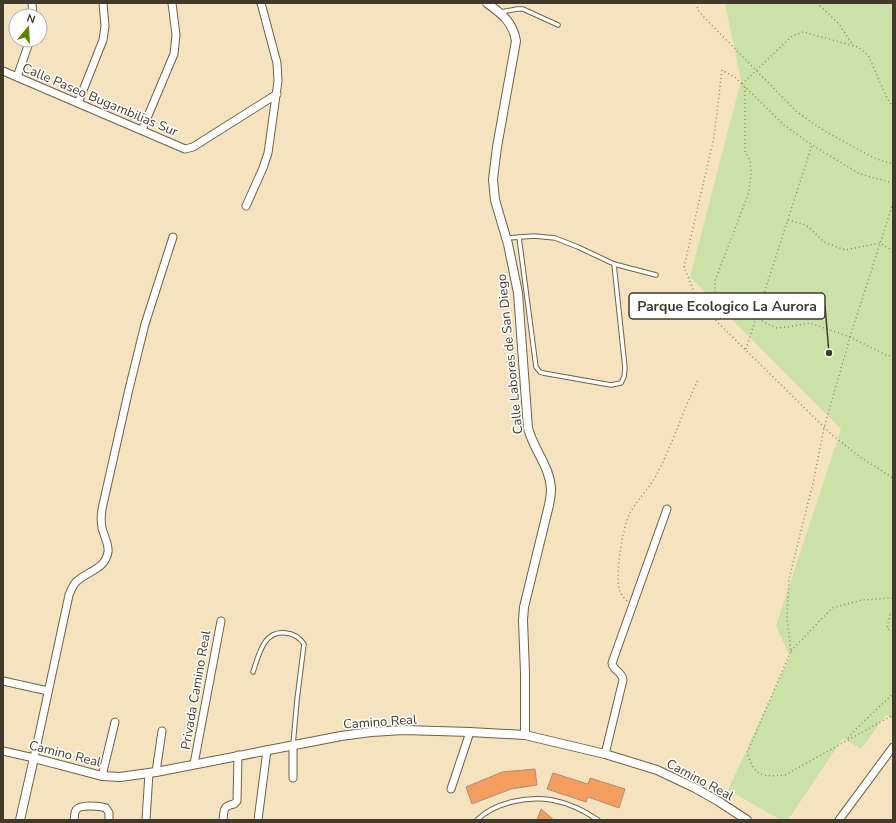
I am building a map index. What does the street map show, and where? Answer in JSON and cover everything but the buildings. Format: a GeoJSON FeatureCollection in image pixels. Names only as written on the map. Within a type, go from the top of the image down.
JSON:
{"type":"FeatureCollection","features":[{"type":"Feature","properties":{"kind":"street"},"geometry":{"type":"LineString","coordinates":[[78,103],[104,36],[105,26],[103,3]]}},
{"type":"Feature","properties":{"kind":"street"},"geometry":{"type":"LineString","coordinates":[[142,130],[174,54],[176,35],[172,3]]}},
{"type":"Feature","properties":{"kind":"street"},"geometry":{"type":"LineString","coordinates":[[246,206],[266,160],[278,81],[277,63],[261,3]]}},
{"type":"Feature","properties":{"kind":"street","name":"Calle Labores de San Diego"},"geometry":{"type":"LineString","coordinates":[[487,3],[510,23],[514,31],[516,41],[497,147],[493,179],[495,200],[506,238],[518,293],[528,428],[533,444],[544,462],[549,475],[551,489],[548,512],[524,607],[525,735]]}},
{"type":"Feature","properties":{"kind":"street"},"geometry":{"type":"LineString","coordinates":[[17,77],[27,48]]}},
{"type":"Feature","properties":{"kind":"street","name":"Calle Paseo Bugambilias Sur"},"geometry":{"type":"LineString","coordinates":[[3,71],[181,148],[189,149],[277,94]]}},
{"type":"Feature","properties":{"kind":"street"},"geometry":{"type":"LineString","coordinates":[[20,820],[69,595],[75,583],[80,578],[98,569],[103,564],[108,552],[108,545],[101,522],[103,504],[145,324],[173,237]]}},
{"type":"Feature","properties":{"kind":"street"},"geometry":{"type":"LineString","coordinates":[[605,754],[623,680],[621,673],[614,669],[612,663],[667,508]]}},
{"type":"Feature","properties":{"kind":"street","name":"Privada Camino Real"},"geometry":{"type":"LineString","coordinates":[[194,764],[221,621]]}},
{"type":"Feature","properties":{"kind":"street"},"geometry":{"type":"LineString","coordinates":[[3,681],[48,691]]}},
{"type":"Feature","properties":{"kind":"street"},"geometry":{"type":"LineString","coordinates":[[102,776],[115,722]]}},
{"type":"Feature","properties":{"kind":"street","name":"Camino Real"},"geometry":{"type":"LineString","coordinates":[[3,751],[102,776],[120,777],[153,773],[238,755],[371,732],[404,730],[525,735],[605,754],[657,770],[678,779],[718,801],[747,820]]}},
{"type":"Feature","properties":{"kind":"street"},"geometry":{"type":"LineString","coordinates":[[146,820],[153,773],[162,731]]}},
{"type":"Feature","properties":{"kind":"street"},"geometry":{"type":"LineString","coordinates":[[451,789],[470,732]]}},
{"type":"Feature","properties":{"kind":"street"},"geometry":{"type":"LineString","coordinates":[[293,745],[293,778]]}},
{"type":"Feature","properties":{"kind":"street"},"geometry":{"type":"LineString","coordinates":[[839,820],[893,747]]}},
{"type":"Feature","properties":{"kind":"street"},"geometry":{"type":"LineString","coordinates":[[258,820],[267,750]]}},
{"type":"Feature","properties":{"kind":"street"},"geometry":{"type":"LineString","coordinates":[[223,820],[225,807],[227,805],[234,804],[237,800],[238,755]]}},
{"type":"Feature","properties":{"kind":"street"},"geometry":{"type":"LineString","coordinates":[[74,820],[76,810],[84,806],[106,808],[109,813],[109,820]]}},
{"type":"Feature","properties":{"kind":"lane"},"geometry":{"type":"LineString","coordinates":[[500,13],[522,9],[558,25]]}},
{"type":"Feature","properties":{"kind":"lane"},"geometry":{"type":"LineString","coordinates":[[506,238],[545,236],[555,238],[578,246],[614,264],[656,275]]}},
{"type":"Feature","properties":{"kind":"lane"},"geometry":{"type":"LineString","coordinates":[[519,237],[536,367],[543,373],[611,385],[621,382],[624,378],[625,368],[614,264]]}},
{"type":"Feature","properties":{"kind":"lane"},"geometry":{"type":"LineString","coordinates":[[253,672],[263,644],[273,634],[279,632],[288,633],[300,639],[304,644],[293,745]]}},
{"type":"Feature","properties":{"kind":"lane"},"geometry":{"type":"LineString","coordinates":[[477,820],[488,811],[503,805],[522,800],[538,799],[553,801],[589,814],[598,820]]}},
{"type":"Feature","properties":{"kind":"path"},"geometry":{"type":"LineString","coordinates":[[696,3],[699,12],[797,112],[823,130],[874,158],[893,164]]}},
{"type":"Feature","properties":{"kind":"path"},"geometry":{"type":"LineString","coordinates":[[817,3],[839,24],[853,45]]}},
{"type":"Feature","properties":{"kind":"path"},"geometry":{"type":"LineString","coordinates":[[742,84],[792,36],[803,32],[853,45],[868,55],[887,98],[893,107]]}},
{"type":"Feature","properties":{"kind":"path"},"geometry":{"type":"LineString","coordinates":[[893,183],[860,174],[812,146],[784,125],[736,78],[722,70],[714,137],[684,267],[699,304],[824,428],[860,457],[893,478]]}},
{"type":"Feature","properties":{"kind":"path"},"geometry":{"type":"LineString","coordinates":[[745,87],[745,151],[750,161],[751,174],[749,192],[715,281],[715,292],[724,301],[756,319],[776,328],[810,323],[850,338],[886,355],[893,356]]}},
{"type":"Feature","properties":{"kind":"path"},"geometry":{"type":"LineString","coordinates":[[746,350],[812,146]]}},
{"type":"Feature","properties":{"kind":"path"},"geometry":{"type":"LineString","coordinates":[[791,651],[787,618],[789,579],[814,480],[824,428],[850,338],[893,203]]}},
{"type":"Feature","properties":{"kind":"path"},"geometry":{"type":"LineString","coordinates":[[788,220],[806,225],[824,242],[846,250],[880,244],[893,250]]}},
{"type":"Feature","properties":{"kind":"path"},"geometry":{"type":"LineString","coordinates":[[632,605],[622,597],[619,588],[618,579],[622,535],[630,514],[659,472],[692,393],[700,378]]}},
{"type":"Feature","properties":{"kind":"path"},"geometry":{"type":"LineString","coordinates":[[893,598],[862,600],[832,608],[791,651],[747,753],[755,770],[766,777],[785,775],[893,715]]}},
{"type":"Feature","properties":{"kind":"path"},"geometry":{"type":"LineString","coordinates":[[893,612],[890,614],[887,629],[893,631]]}},
{"type":"Feature","properties":{"kind":"path"},"geometry":{"type":"LineString","coordinates":[[846,740],[860,724],[893,694]]}},
{"type":"Feature","properties":{"kind":"green space"},"geometry":{"type":"Polygon","coordinates":[[[725,3],[893,3],[893,720],[886,715],[861,749],[843,738],[788,820],[781,820],[728,790],[790,656],[776,626],[841,429],[690,277],[741,81],[725,3]]]}},
{"type":"Feature","properties":{"kind":"place","name":"Parque Ecologico La Aurora"},"geometry":{"type":"Point","coordinates":[829,353]}}]}
